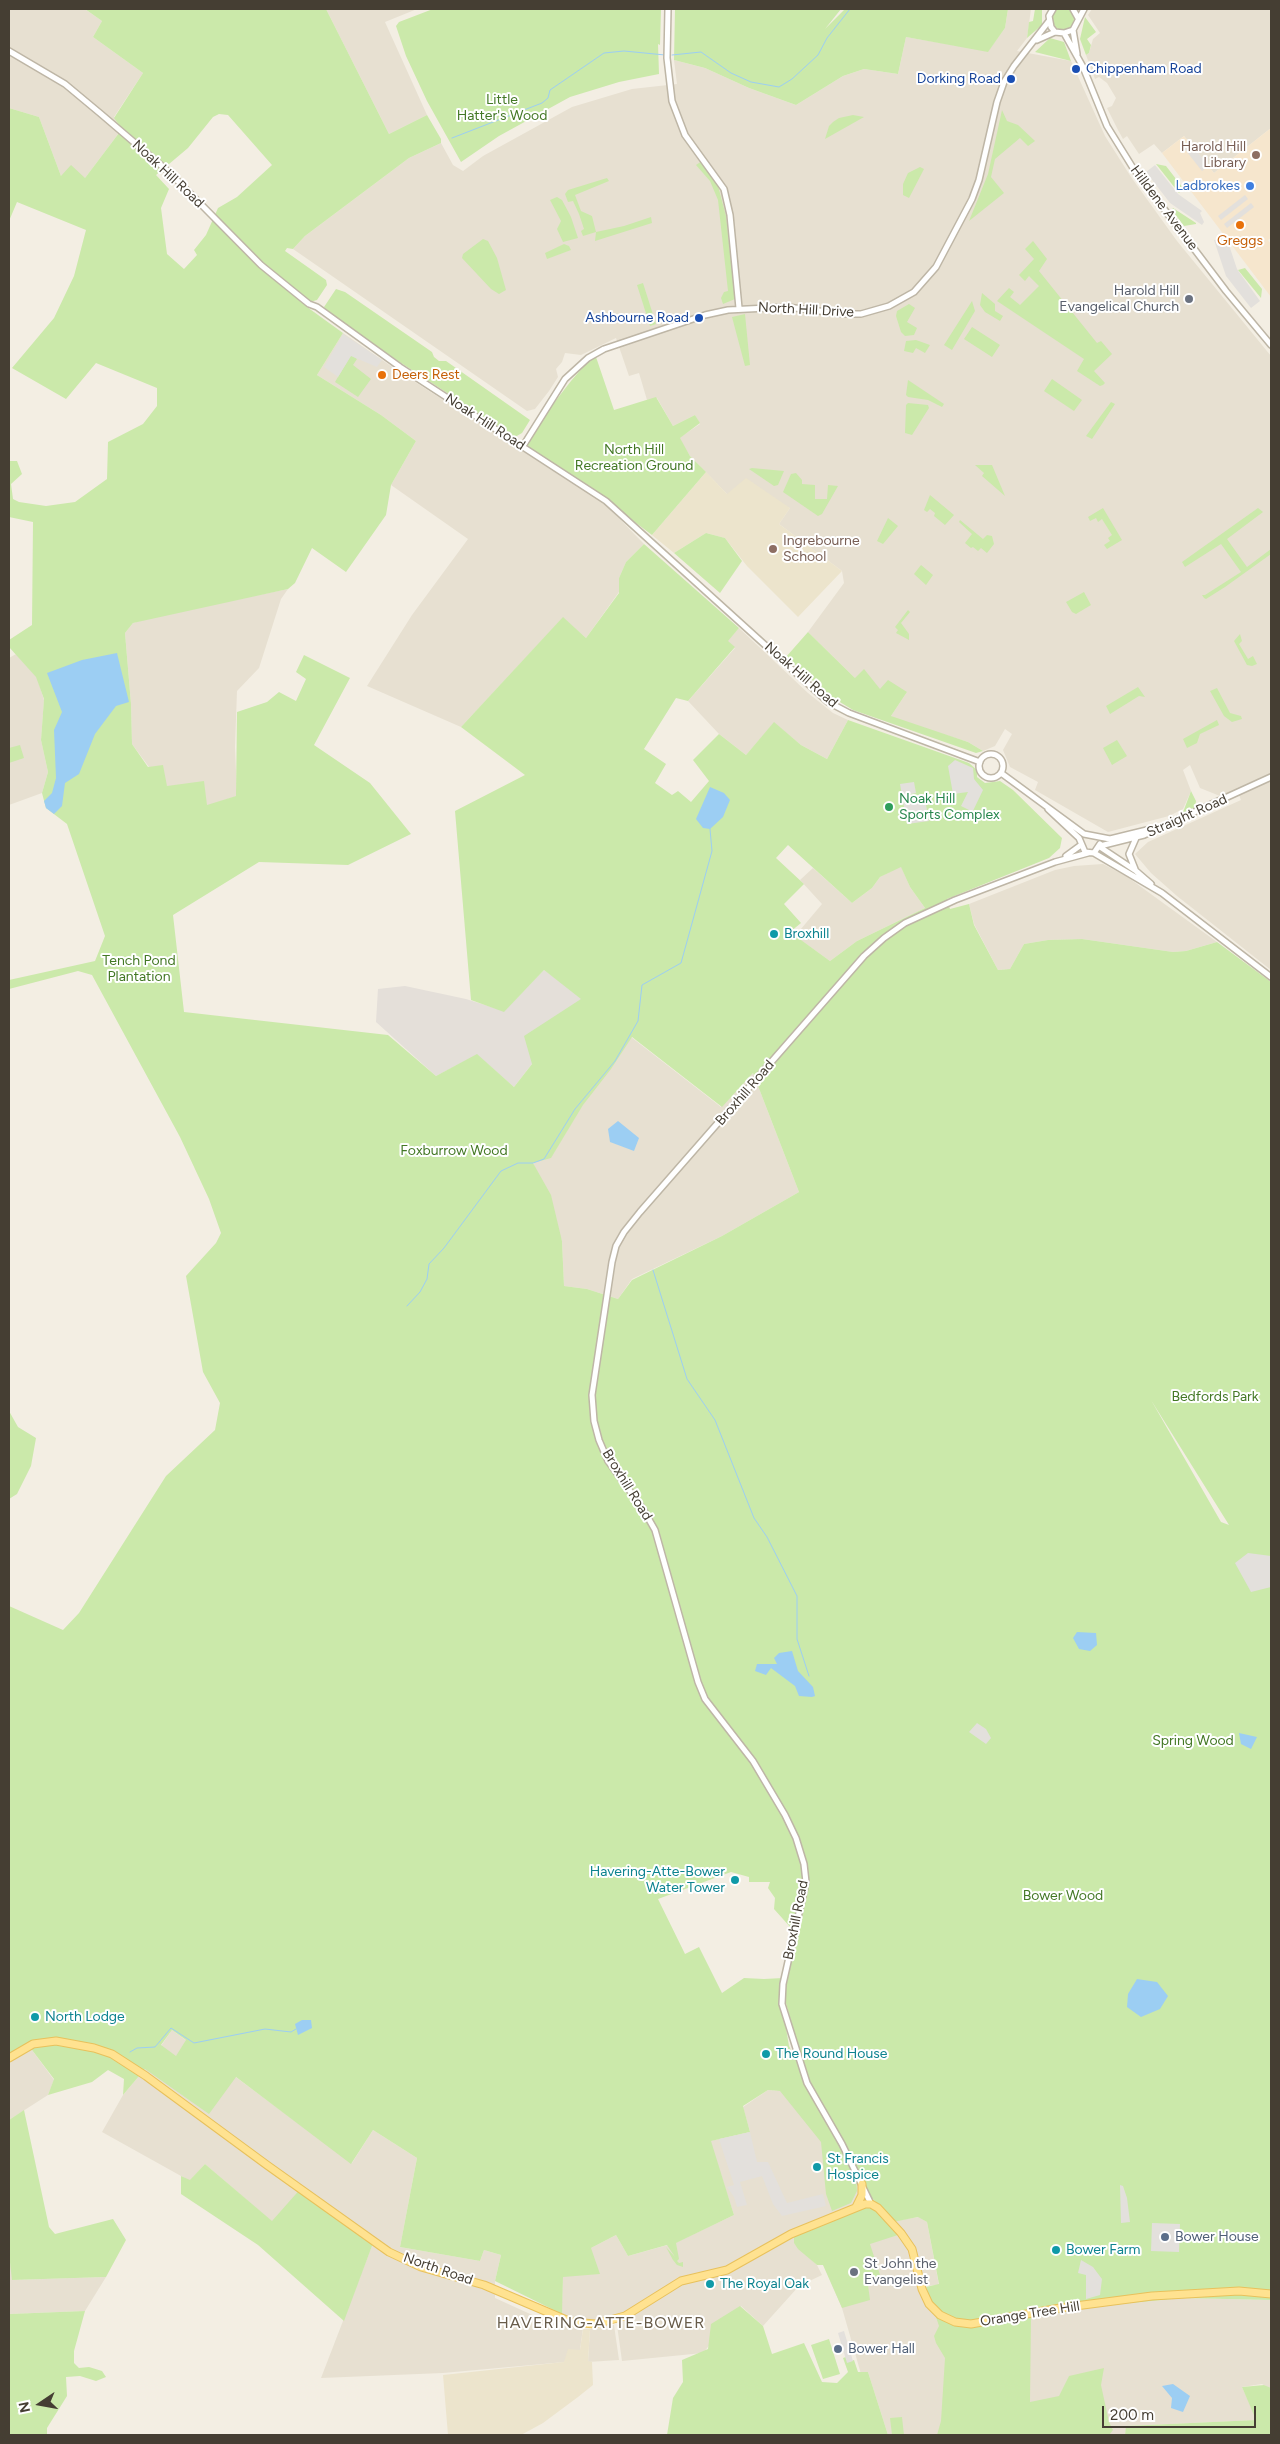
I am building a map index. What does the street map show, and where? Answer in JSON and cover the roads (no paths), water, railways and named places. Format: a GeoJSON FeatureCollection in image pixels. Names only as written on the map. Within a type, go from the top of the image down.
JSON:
{"type":"FeatureCollection","features":[{"type":"Feature","properties":{"kind":"main road","name":"North Road"},"geometry":{"type":"LineString","coordinates":[[9,2058],[26,2047],[39,2042],[62,2041],[112,2054],[146,2076],[389,2252],[421,2266],[484,2285],[571,2322],[595,2324],[624,2316],[681,2281],[727,2270],[791,2234],[856,2207]]}},
{"type":"Feature","properties":{"kind":"main road"},"geometry":{"type":"LineString","coordinates":[[856,2207],[862,2195],[862,2184]]}},
{"type":"Feature","properties":{"kind":"main road"},"geometry":{"type":"LineString","coordinates":[[856,2207],[871,2204]]}},
{"type":"Feature","properties":{"kind":"main road","name":"Orange Tree Hill"},"geometry":{"type":"LineString","coordinates":[[871,2204],[878,2208],[912,2248],[922,2288],[929,2304],[940,2315],[955,2322],[972,2324],[1060,2308],[1152,2296],[1239,2291],[1271,2294]]}},
{"type":"Feature","properties":{"kind":"street"},"geometry":{"type":"LineString","coordinates":[[668,9],[667,58],[672,101],[679,122],[690,142],[724,189],[730,215],[739,308]]}},
{"type":"Feature","properties":{"kind":"street"},"geometry":{"type":"LineString","coordinates":[[1073,9],[1078,18]]}},
{"type":"Feature","properties":{"kind":"street"},"geometry":{"type":"LineString","coordinates":[[1050,10],[1048,21],[1054,32],[1064,34],[1073,30],[1084,9]]}},
{"type":"Feature","properties":{"kind":"street","name":"North Hill Drive"},"geometry":{"type":"LineString","coordinates":[[523,446],[557,390],[573,370],[588,358],[609,348],[705,315],[739,308],[787,307],[843,314],[861,314],[889,306],[914,292],[936,267],[972,199],[979,180],[1000,92],[1014,66],[1048,21]]}},
{"type":"Feature","properties":{"kind":"street","name":"Hilldene Avenue"},"geometry":{"type":"LineString","coordinates":[[1073,30],[1078,57]]}},
{"type":"Feature","properties":{"kind":"street","name":"North Hill Drive"},"geometry":{"type":"LineString","coordinates":[[1035,40],[1054,32]]}},
{"type":"Feature","properties":{"kind":"street","name":"Hilldene Avenue"},"geometry":{"type":"LineString","coordinates":[[1064,34],[1078,57],[1105,121],[1129,162],[1179,230],[1271,345]]}},
{"type":"Feature","properties":{"kind":"street","name":"Noak Hill Road"},"geometry":{"type":"LineString","coordinates":[[9,51],[65,84],[101,114],[170,173],[261,266],[309,304],[317,307],[400,367],[606,501],[828,702],[849,712],[980,762]]}},
{"type":"Feature","properties":{"kind":"street","name":"Noak Hill Road"},"geometry":{"type":"LineString","coordinates":[[996,755],[1002,761],[1001,773],[996,778],[984,776],[980,769],[980,762],[985,756],[996,755]]}},
{"type":"Feature","properties":{"kind":"street","name":"Noak Hill Road"},"geometry":{"type":"LineString","coordinates":[[1001,773],[1079,831],[1089,835],[1110,839],[1154,829]]}},
{"type":"Feature","properties":{"kind":"street","name":"Straight Road"},"geometry":{"type":"LineString","coordinates":[[1100,847],[1136,838],[1271,777]]}},
{"type":"Feature","properties":{"kind":"street","name":"Noak Hill Road"},"geometry":{"type":"LineString","coordinates":[[1044,805],[1091,853]]}},
{"type":"Feature","properties":{"kind":"street"},"geometry":{"type":"LineString","coordinates":[[1081,844],[1084,838],[1089,835]]}},
{"type":"Feature","properties":{"kind":"street"},"geometry":{"type":"LineString","coordinates":[[1097,837],[1100,847],[1136,871],[1155,888],[1271,977]]}},
{"type":"Feature","properties":{"kind":"street"},"geometry":{"type":"LineString","coordinates":[[1136,838],[1129,854],[1136,871]]}},
{"type":"Feature","properties":{"kind":"street","name":"Broxhill Road"},"geometry":{"type":"LineString","coordinates":[[1055,862],[1072,853],[1081,844]]}},
{"type":"Feature","properties":{"kind":"street"},"geometry":{"type":"LineString","coordinates":[[1100,847],[1091,853],[1155,888]]}},
{"type":"Feature","properties":{"kind":"street","name":"Broxhill Road"},"geometry":{"type":"LineString","coordinates":[[871,2204],[807,2083],[782,2004],[782,1984],[806,1882],[799,1849],[785,1814],[770,1788],[752,1761],[705,1700],[698,1682],[655,1530],[608,1461],[599,1440],[594,1421],[592,1395],[612,1262],[616,1246],[624,1232],[864,956],[906,923],[955,900],[1055,862],[1091,853]]}},
{"type":"Feature","properties":{"kind":"water"},"geometry":{"type":"Polygon","coordinates":[[[117,653],[129,702],[116,706],[95,734],[79,774],[65,783],[62,806],[54,814],[46,808],[44,801],[52,793],[56,778],[54,730],[62,712],[47,673],[82,660],[117,653]]]}},
{"type":"Feature","properties":{"kind":"water"},"geometry":{"type":"Polygon","coordinates":[[[710,787],[724,793],[730,800],[723,817],[710,829],[703,828],[696,819],[710,787]]]}},
{"type":"Feature","properties":{"kind":"water"},"geometry":{"type":"Polygon","coordinates":[[[618,1121],[639,1138],[634,1151],[610,1142],[608,1129],[618,1121]]]}},
{"type":"Feature","properties":{"kind":"water"},"geometry":{"type":"Polygon","coordinates":[[[1077,1632],[1096,1633],[1097,1645],[1090,1651],[1079,1649],[1073,1638],[1077,1632]]]}},
{"type":"Feature","properties":{"kind":"water"},"geometry":{"type":"Polygon","coordinates":[[[792,1651],[798,1671],[813,1687],[815,1696],[799,1696],[795,1686],[771,1668],[766,1675],[755,1671],[757,1664],[777,1664],[774,1658],[779,1653],[792,1651]]]}},
{"type":"Feature","properties":{"kind":"water"},"geometry":{"type":"Polygon","coordinates":[[[1239,1733],[1257,1737],[1251,1749],[1241,1744],[1239,1733]]]}},
{"type":"Feature","properties":{"kind":"water"},"geometry":{"type":"Polygon","coordinates":[[[1137,1979],[1157,1982],[1168,1996],[1160,2009],[1141,2017],[1127,2007],[1128,1994],[1137,1979]]]}},
{"type":"Feature","properties":{"kind":"water"},"geometry":{"type":"Polygon","coordinates":[[[302,2020],[311,2020],[312,2028],[298,2035],[295,2024],[302,2020]]]}},
{"type":"Feature","properties":{"kind":"water"},"geometry":{"type":"Polygon","coordinates":[[[1173,2384],[1190,2396],[1183,2412],[1171,2408],[1172,2398],[1162,2386],[1173,2384]]]}},
{"type":"Feature","properties":{"kind":"waterway"},"geometry":{"type":"LineString","coordinates":[[672,55],[701,52],[731,73],[751,82],[779,87],[792,79],[818,55],[827,38],[850,9]]}},
{"type":"Feature","properties":{"kind":"waterway"},"geometry":{"type":"LineString","coordinates":[[452,138],[542,103],[548,98],[550,90],[604,53],[624,51],[665,55]]}},
{"type":"Feature","properties":{"kind":"waterway"},"geometry":{"type":"LineString","coordinates":[[407,1306],[420,1292],[427,1279],[429,1264],[444,1248],[501,1171],[518,1163],[533,1163],[544,1159],[575,1109],[615,1061],[638,1021],[642,985],[681,963],[712,851],[710,829]]}},
{"type":"Feature","properties":{"kind":"waterway"},"geometry":{"type":"LineString","coordinates":[[653,1270],[687,1379],[715,1420],[754,1518],[767,1537],[797,1596],[797,1639],[809,1676]]}},
{"type":"Feature","properties":{"kind":"waterway"},"geometry":{"type":"LineString","coordinates":[[130,2052],[137,2048],[155,2047],[171,2028],[194,2043],[265,2029],[291,2032],[296,2029]]}},
{"type":"Feature","properties":{"kind":"place","name":"Chippenham Road"},"geometry":{"type":"Point","coordinates":[1076,69]}},
{"type":"Feature","properties":{"kind":"place","name":"Dorking Road"},"geometry":{"type":"Point","coordinates":[1011,79]}},
{"type":"Feature","properties":{"kind":"place","name":"Harold Hill Library"},"geometry":{"type":"Point","coordinates":[1256,155]}},
{"type":"Feature","properties":{"kind":"place","name":"Ladbrokes"},"geometry":{"type":"Point","coordinates":[1250,186]}},
{"type":"Feature","properties":{"kind":"place","name":"Greggs"},"geometry":{"type":"Point","coordinates":[1240,225]}},
{"type":"Feature","properties":{"kind":"place","name":"Harold Hill Evangelical Church"},"geometry":{"type":"Point","coordinates":[1189,299]}},
{"type":"Feature","properties":{"kind":"place","name":"Ashbourne Road"},"geometry":{"type":"Point","coordinates":[699,318]}},
{"type":"Feature","properties":{"kind":"place","name":"Deers Rest"},"geometry":{"type":"Point","coordinates":[382,375]}},
{"type":"Feature","properties":{"kind":"place","name":"Ingrebourne School"},"geometry":{"type":"Point","coordinates":[773,549]}},
{"type":"Feature","properties":{"kind":"place","name":"Noak Hill Sports Complex"},"geometry":{"type":"Point","coordinates":[889,807]}},
{"type":"Feature","properties":{"kind":"place","name":"Broxhill"},"geometry":{"type":"Point","coordinates":[774,934]}},
{"type":"Feature","properties":{"kind":"place","name":"Havering-Atte-Bower Water Tower"},"geometry":{"type":"Point","coordinates":[735,1880]}},
{"type":"Feature","properties":{"kind":"place","name":"North Lodge"},"geometry":{"type":"Point","coordinates":[35,2017]}},
{"type":"Feature","properties":{"kind":"place","name":"The Round House"},"geometry":{"type":"Point","coordinates":[766,2054]}},
{"type":"Feature","properties":{"kind":"place","name":"St Francis Hospice"},"geometry":{"type":"Point","coordinates":[817,2167]}},
{"type":"Feature","properties":{"kind":"place","name":"Bower House"},"geometry":{"type":"Point","coordinates":[1165,2237]}},
{"type":"Feature","properties":{"kind":"place","name":"Bower Farm"},"geometry":{"type":"Point","coordinates":[1056,2250]}},
{"type":"Feature","properties":{"kind":"place","name":"St John the Evangelist"},"geometry":{"type":"Point","coordinates":[854,2272]}},
{"type":"Feature","properties":{"kind":"place","name":"The Royal Oak"},"geometry":{"type":"Point","coordinates":[710,2284]}},
{"type":"Feature","properties":{"kind":"place","name":"Bower Hall"},"geometry":{"type":"Point","coordinates":[838,2349]}},
{"type":"Feature","properties":{"kind":"district","name":"HAVERING-ATTE-BOWER"},"geometry":{"type":"Point","coordinates":[601,2323]}},
{"type":"Feature","properties":{"kind":"park label","name":"Little Hatter's Wood"},"geometry":{"type":"Point","coordinates":[502,108]}},
{"type":"Feature","properties":{"kind":"park label","name":"North Hill Recreation Ground"},"geometry":{"type":"Point","coordinates":[634,458]}},
{"type":"Feature","properties":{"kind":"park label","name":"Tench Pond Plantation"},"geometry":{"type":"Point","coordinates":[139,970]}},
{"type":"Feature","properties":{"kind":"park label","name":"Foxburrow Wood"},"geometry":{"type":"Point","coordinates":[454,1151]}},
{"type":"Feature","properties":{"kind":"park label","name":"Bedfords Park"},"geometry":{"type":"Point","coordinates":[1215,1397]}},
{"type":"Feature","properties":{"kind":"park label","name":"Spring Wood"},"geometry":{"type":"Point","coordinates":[1193,1741]}},
{"type":"Feature","properties":{"kind":"park label","name":"Bower Wood"},"geometry":{"type":"Point","coordinates":[1063,1896]}}]}
